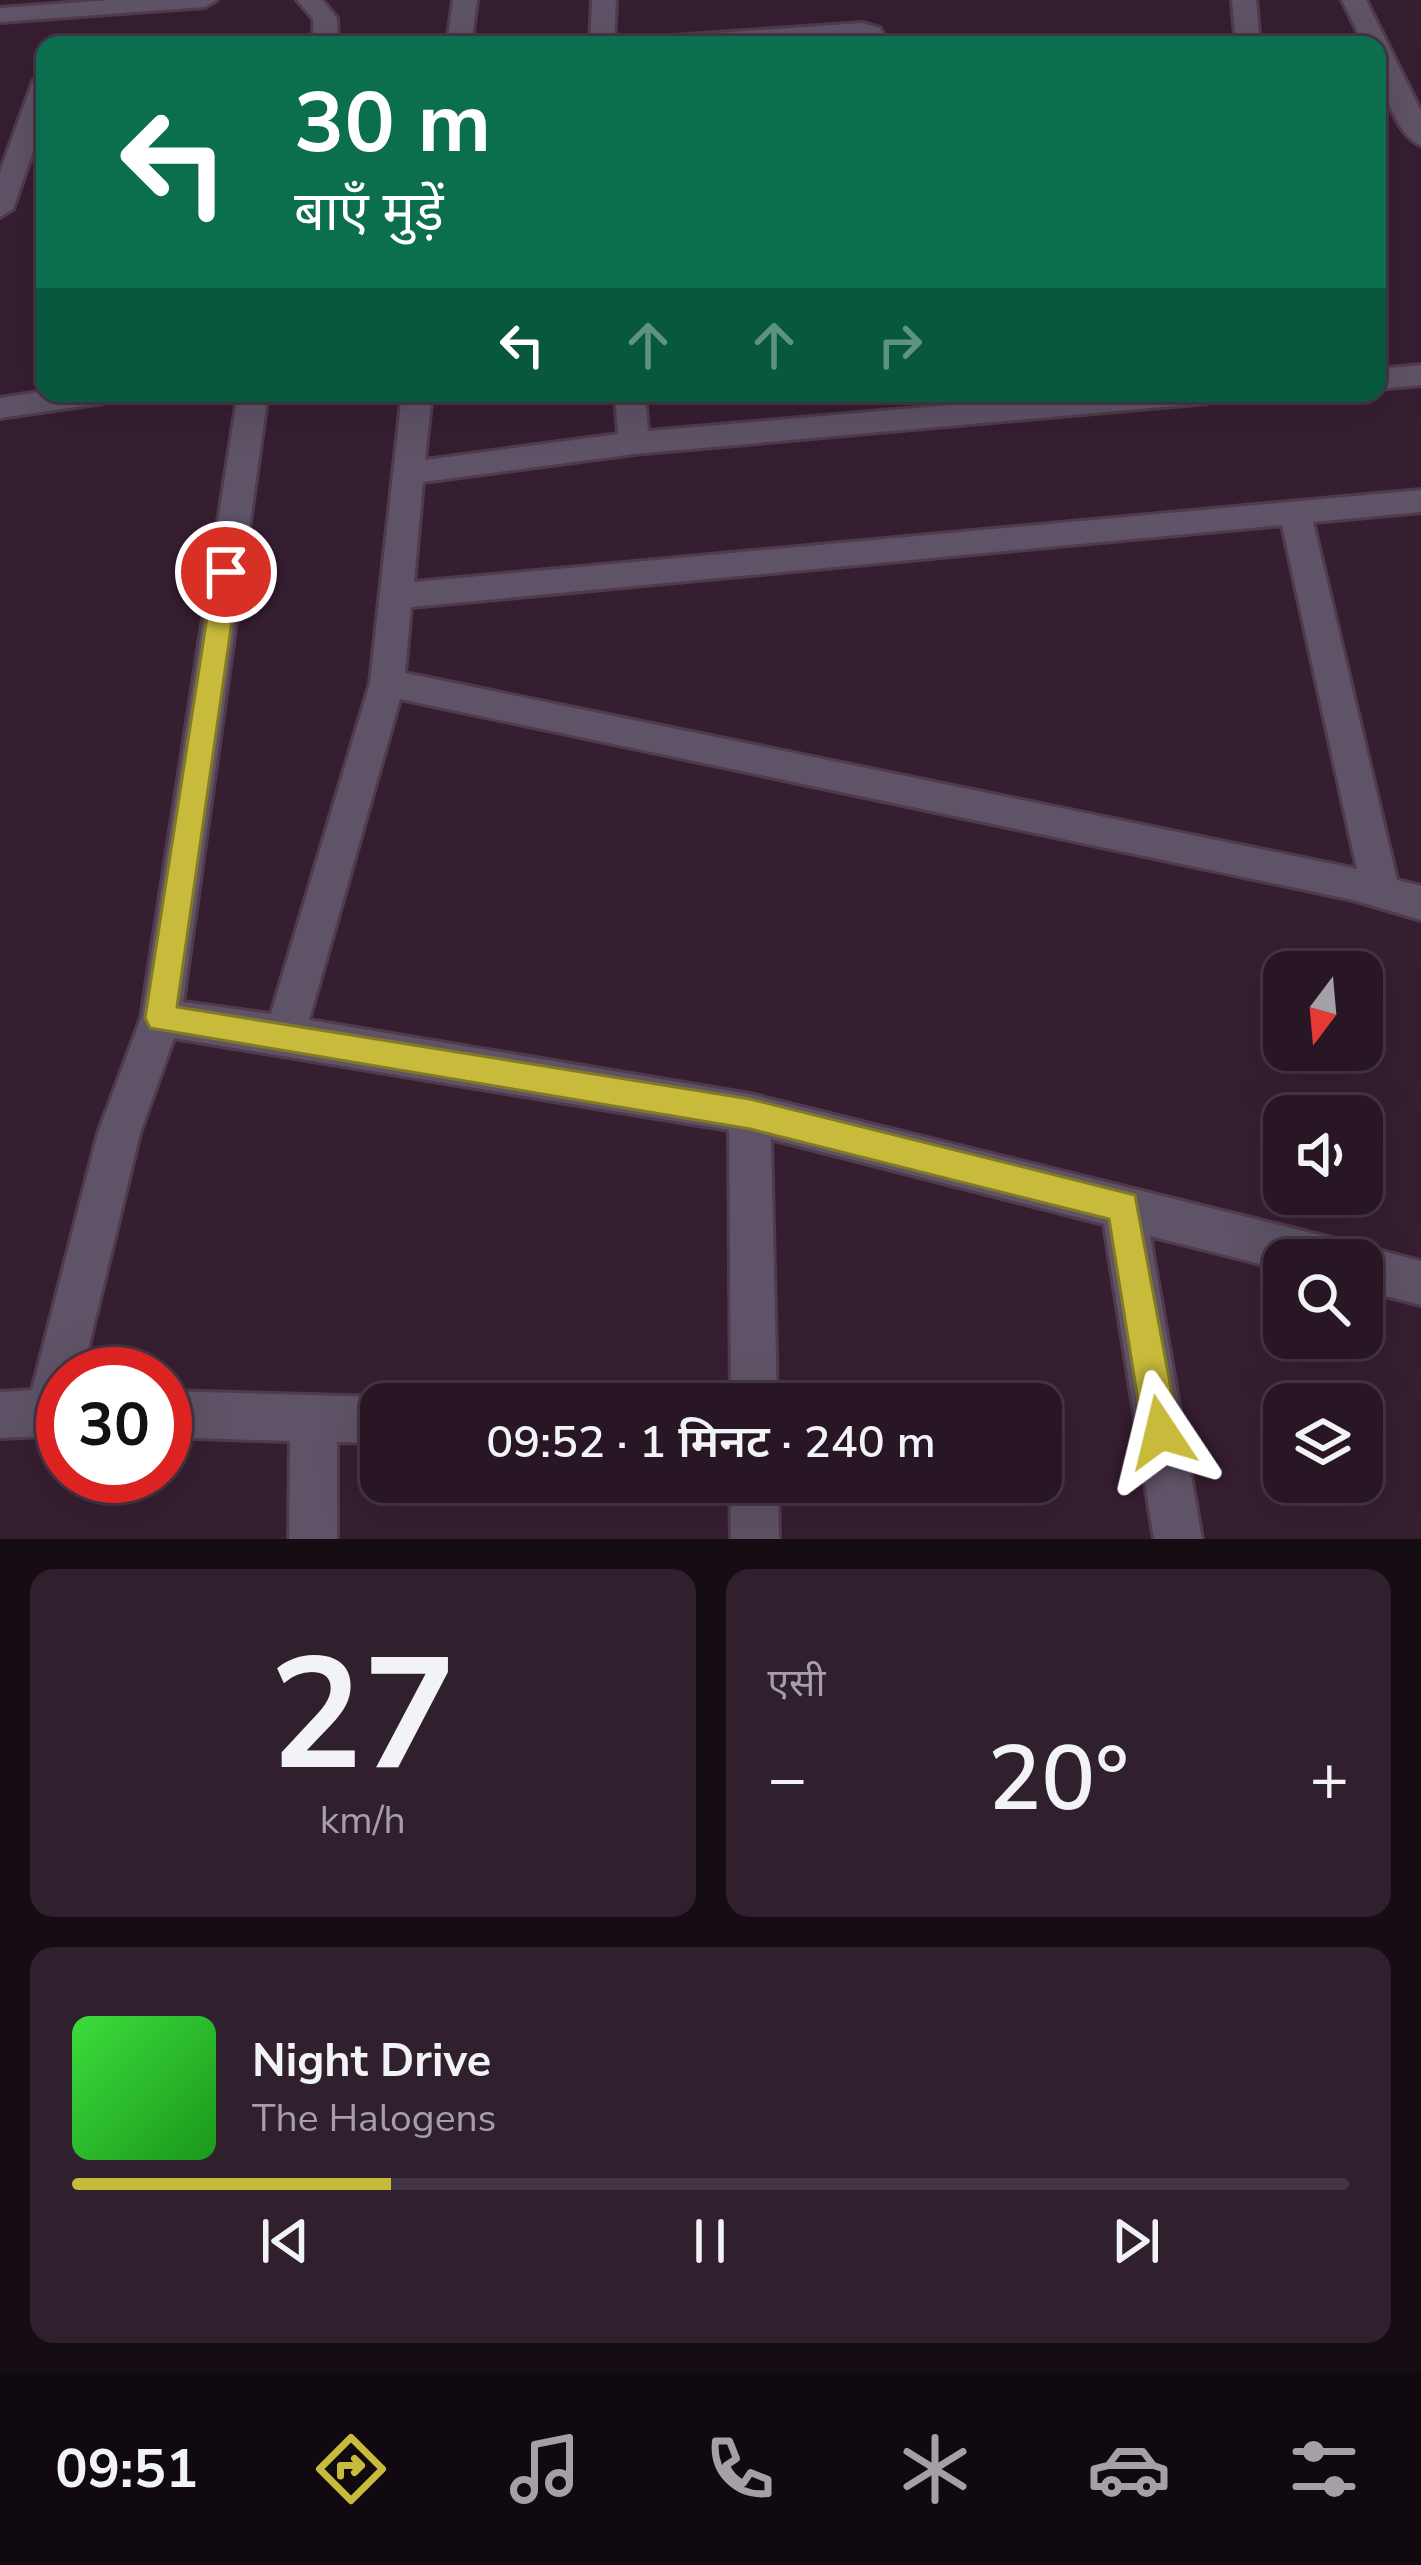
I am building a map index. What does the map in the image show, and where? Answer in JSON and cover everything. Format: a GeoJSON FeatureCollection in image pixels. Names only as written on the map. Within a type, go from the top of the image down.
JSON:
{"type":"FeatureCollection","features":[{"type":"Feature","properties":{"kind":"street"},"geometry":{"type":"LineString","coordinates":[[0,15],[70,14],[205,0]]}},
{"type":"Feature","properties":{"kind":"street"},"geometry":{"type":"LineString","coordinates":[[309,0],[325,18],[326,36]]}},
{"type":"Feature","properties":{"kind":"street"},"geometry":{"type":"LineString","coordinates":[[460,36],[465,0]]}},
{"type":"Feature","properties":{"kind":"street"},"geometry":{"type":"LineString","coordinates":[[602,36],[604,0]]}},
{"type":"Feature","properties":{"kind":"street"},"geometry":{"type":"LineString","coordinates":[[1244,0],[1247,36]]}},
{"type":"Feature","properties":{"kind":"street"},"geometry":{"type":"LineString","coordinates":[[1354,0],[1371,36]]}},
{"type":"Feature","properties":{"kind":"street"},"geometry":{"type":"LineString","coordinates":[[767,36],[862,29],[873,36]]}},
{"type":"Feature","properties":{"kind":"street"},"geometry":{"type":"LineString","coordinates":[[1386,66],[1421,137]]}},
{"type":"Feature","properties":{"kind":"street"},"geometry":{"type":"LineString","coordinates":[[0,209],[6,172],[36,102]]}},
{"type":"Feature","properties":{"kind":"street"},"geometry":{"type":"LineString","coordinates":[[6,172],[36,174]]}},
{"type":"Feature","properties":{"kind":"street"},"geometry":{"type":"LineString","coordinates":[[1386,378],[1421,375]]}},
{"type":"Feature","properties":{"kind":"street"},"geometry":{"type":"LineString","coordinates":[[0,408],[41,402]]}},
{"type":"Feature","properties":{"kind":"street"},"geometry":{"type":"LineString","coordinates":[[72,1347],[119,1133],[160,1018],[252,402]]}},
{"type":"Feature","properties":{"kind":"street"},"geometry":{"type":"LineString","coordinates":[[285,1034],[388,683],[416,402]]}},
{"type":"Feature","properties":{"kind":"street"},"geometry":{"type":"LineString","coordinates":[[631,402],[634,443]]}},
{"type":"Feature","properties":{"kind":"street"},"geometry":{"type":"LineString","coordinates":[[408,473],[947,404],[994,402]]}},
{"type":"Feature","properties":{"kind":"street"},"geometry":{"type":"LineString","coordinates":[[396,596],[1421,501]]}},
{"type":"Feature","properties":{"kind":"street"},"geometry":{"type":"LineString","coordinates":[[1295,513],[1381,891]]}},
{"type":"Feature","properties":{"kind":"street"},"geometry":{"type":"LineString","coordinates":[[388,683],[1421,903]]}},
{"type":"Feature","properties":{"kind":"street"},"geometry":{"type":"LineString","coordinates":[[160,1018],[285,1034],[750,1114],[1263,1243]]}},
{"type":"Feature","properties":{"kind":"street"},"geometry":{"type":"LineString","coordinates":[[750,1114],[754,1383]]}},
{"type":"Feature","properties":{"kind":"street"},"geometry":{"type":"LineString","coordinates":[[1123,1207],[1178,1539]]}},
{"type":"Feature","properties":{"kind":"street"},"geometry":{"type":"LineString","coordinates":[[1383,1273],[1421,1283]]}},
{"type":"Feature","properties":{"kind":"street"},"geometry":{"type":"LineString","coordinates":[[0,1414],[36,1413]]}},
{"type":"Feature","properties":{"kind":"street"},"geometry":{"type":"LineString","coordinates":[[192,1415],[360,1419]]}},
{"type":"Feature","properties":{"kind":"street"},"geometry":{"type":"LineString","coordinates":[[313,1539],[314,1418]]}},
{"type":"Feature","properties":{"kind":"street"},"geometry":{"type":"LineString","coordinates":[[754,1503],[755,1539]]}},
{"type":"Feature","properties":{"kind":"route"},"geometry":{"type":"LineString","coordinates":[[226,572],[160,1018],[285,1034],[750,1114],[1123,1207],[1161,1432]]}}]}
